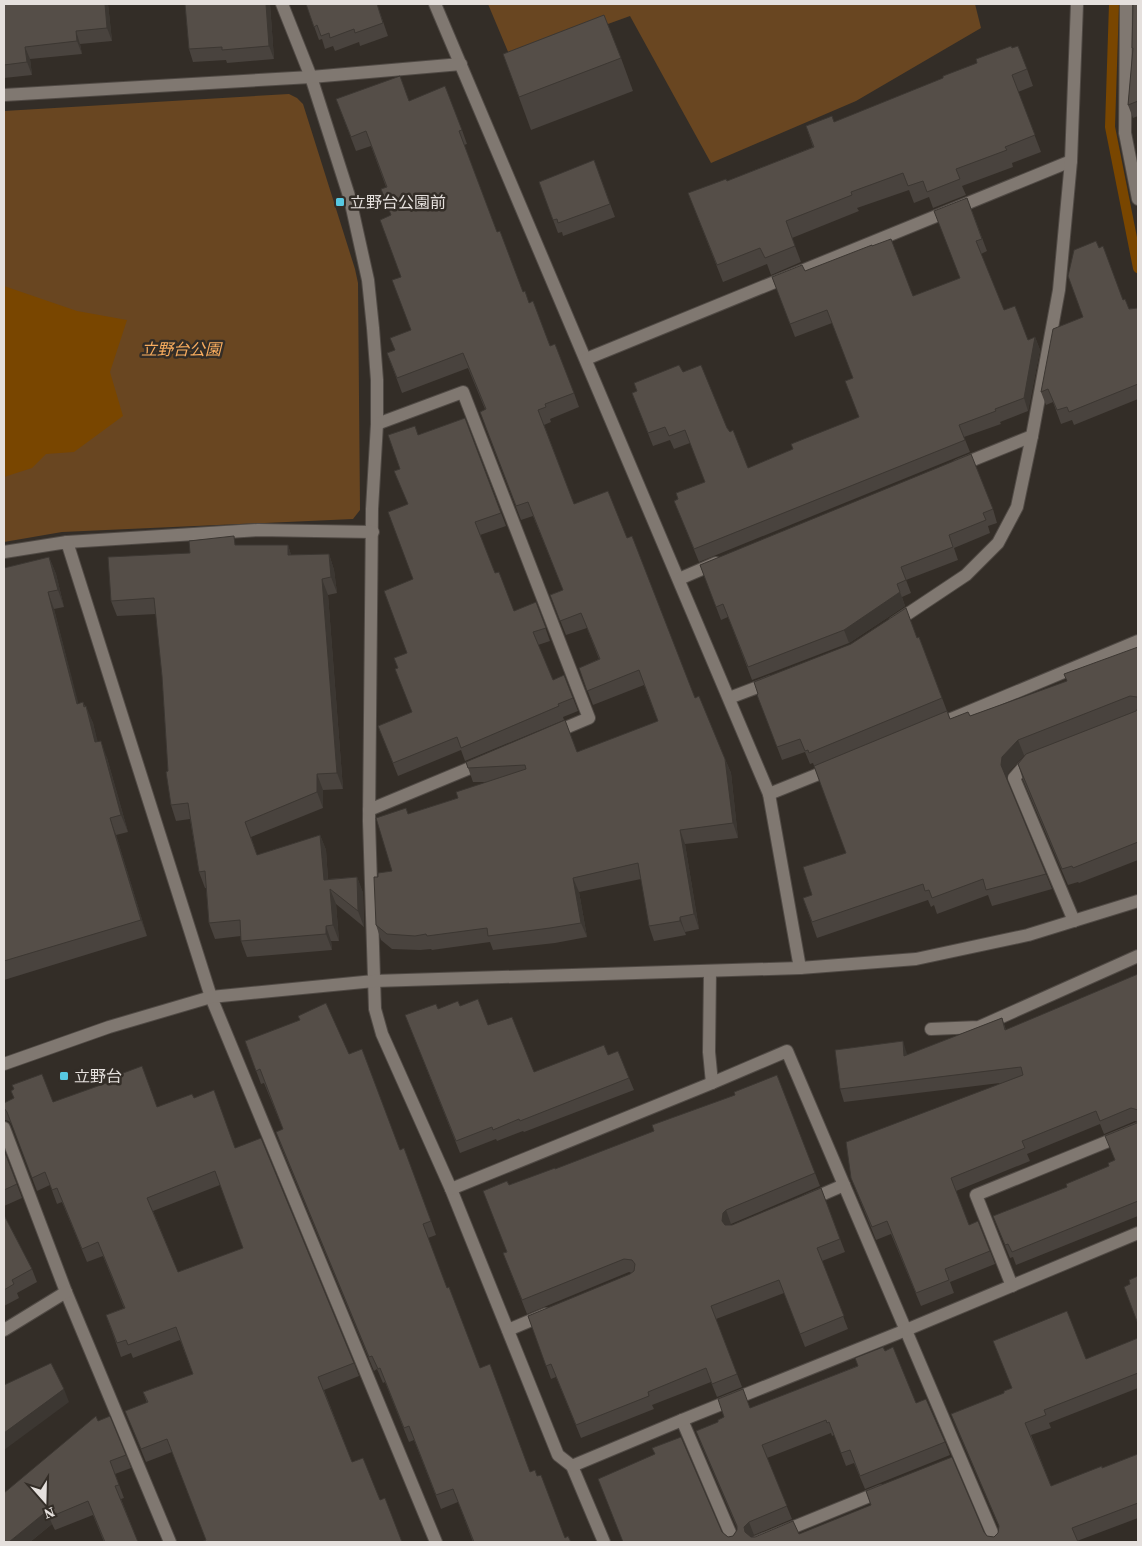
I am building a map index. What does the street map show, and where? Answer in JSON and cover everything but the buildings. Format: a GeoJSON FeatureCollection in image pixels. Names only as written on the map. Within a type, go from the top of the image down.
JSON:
{"type":"FeatureCollection","features":[{"type":"Feature","properties":{"kind":"street"},"geometry":{"type":"LineString","coordinates":[[282,4],[311,77],[350,199],[368,280],[377,380],[377,424],[372,509],[369,810],[375,1009],[382,1034],[451,1189],[558,1455],[572,1466],[604,1542]]}},
{"type":"Feature","properties":{"kind":"street"},"geometry":{"type":"LineString","coordinates":[[435,4],[769,794],[800,968]]}},
{"type":"Feature","properties":{"kind":"street"},"geometry":{"type":"LineString","coordinates":[[886,629],[966,575],[998,543],[1017,507],[1059,290],[1071,161],[1077,4]]}},
{"type":"Feature","properties":{"kind":"street"},"geometry":{"type":"LineString","coordinates":[[1126,4],[1125,133],[1138,199]]}},
{"type":"Feature","properties":{"kind":"street"},"geometry":{"type":"LineString","coordinates":[[4,95],[311,77],[461,64]]}},
{"type":"Feature","properties":{"kind":"street"},"geometry":{"type":"LineString","coordinates":[[1125,133],[1138,128]]}},
{"type":"Feature","properties":{"kind":"street"},"geometry":{"type":"LineString","coordinates":[[586,359],[1071,161]]}},
{"type":"Feature","properties":{"kind":"street"},"geometry":{"type":"LineString","coordinates":[[377,424],[463,392],[589,718],[543,737]]}},
{"type":"Feature","properties":{"kind":"street"},"geometry":{"type":"LineString","coordinates":[[950,469],[1032,436]]}},
{"type":"Feature","properties":{"kind":"street"},"geometry":{"type":"LineString","coordinates":[[4,552],[67,542],[258,530],[372,532]]}},
{"type":"Feature","properties":{"kind":"street"},"geometry":{"type":"LineString","coordinates":[[67,542],[211,997],[436,1542]]}},
{"type":"Feature","properties":{"kind":"street"},"geometry":{"type":"LineString","coordinates":[[679,579],[724,560]]}},
{"type":"Feature","properties":{"kind":"street"},"geometry":{"type":"LineString","coordinates":[[935,725],[1138,641]]}},
{"type":"Feature","properties":{"kind":"street"},"geometry":{"type":"LineString","coordinates":[[729,698],[782,677]]}},
{"type":"Feature","properties":{"kind":"street"},"geometry":{"type":"LineString","coordinates":[[369,810],[498,756]]}},
{"type":"Feature","properties":{"kind":"street"},"geometry":{"type":"LineString","coordinates":[[1046,756],[1027,763],[1014,778],[1074,921]]}},
{"type":"Feature","properties":{"kind":"street"},"geometry":{"type":"LineString","coordinates":[[769,794],[843,764]]}},
{"type":"Feature","properties":{"kind":"street"},"geometry":{"type":"LineString","coordinates":[[4,1064],[110,1027],[211,997],[374,981],[800,968],[916,959],[1028,935],[1138,902]]}},
{"type":"Feature","properties":{"kind":"street"},"geometry":{"type":"LineString","coordinates":[[931,1029],[978,1027],[1138,956]]}},
{"type":"Feature","properties":{"kind":"street"},"geometry":{"type":"LineString","coordinates":[[710,971],[709,1052],[712,1083]]}},
{"type":"Feature","properties":{"kind":"street"},"geometry":{"type":"LineString","coordinates":[[451,1189],[787,1051],[906,1330],[956,1460],[996,1542]]}},
{"type":"Feature","properties":{"kind":"street"},"geometry":{"type":"LineString","coordinates":[[4,1128],[66,1292],[170,1542]]}},
{"type":"Feature","properties":{"kind":"street"},"geometry":{"type":"LineString","coordinates":[[1012,1286],[976,1195],[1138,1129]]}},
{"type":"Feature","properties":{"kind":"street"},"geometry":{"type":"LineString","coordinates":[[798,1204],[844,1185]]}},
{"type":"Feature","properties":{"kind":"street"},"geometry":{"type":"LineString","coordinates":[[572,1466],[1138,1233]]}},
{"type":"Feature","properties":{"kind":"street"},"geometry":{"type":"LineString","coordinates":[[4,1330],[66,1292]]}},
{"type":"Feature","properties":{"kind":"street"},"geometry":{"type":"LineString","coordinates":[[508,1330],[561,1309]]}},
{"type":"Feature","properties":{"kind":"street"},"geometry":{"type":"LineString","coordinates":[[682,1420],[734,1542]]}},
{"type":"Feature","properties":{"kind":"street"},"geometry":{"type":"LineString","coordinates":[[757,1542],[890,1488]]}},
{"type":"Feature","properties":{"kind":"green space"},"geometry":{"type":"Polygon","coordinates":[[[488,4],[975,4],[981,28],[856,101],[711,163],[630,16],[511,59],[488,4]]]}},
{"type":"Feature","properties":{"kind":"green space","name":"立野台公園"},"geometry":{"type":"Polygon","coordinates":[[[289,94],[303,104],[358,283],[360,510],[353,519],[62,532],[4,542],[4,111],[289,94]]]}},
{"type":"Feature","properties":{"kind":"shaded area"},"geometry":{"type":"Polygon","coordinates":[[[4,286],[77,311],[127,320],[110,372],[123,416],[74,452],[46,454],[32,468],[4,477],[4,286]]]}},
{"type":"Feature","properties":{"kind":"waterway"},"geometry":{"type":"LineString","coordinates":[[1114,4],[1110,127],[1138,268]]}},
{"type":"Feature","properties":{"kind":"place","name":"立野台公園前"},"geometry":{"type":"Point","coordinates":[340,202]}},
{"type":"Feature","properties":{"kind":"place","name":"立野台"},"geometry":{"type":"Point","coordinates":[64,1076]}}]}
